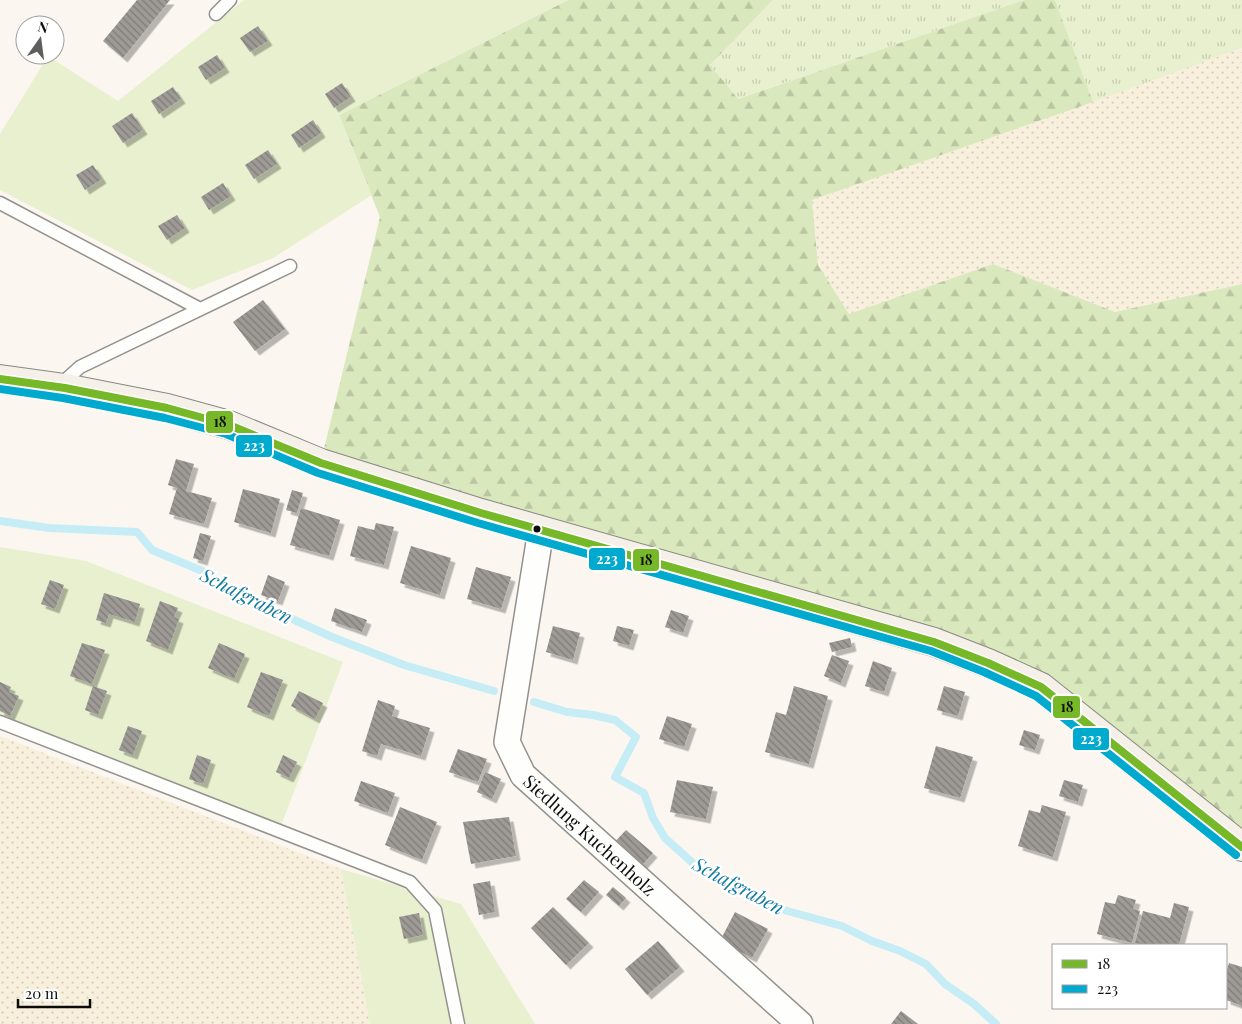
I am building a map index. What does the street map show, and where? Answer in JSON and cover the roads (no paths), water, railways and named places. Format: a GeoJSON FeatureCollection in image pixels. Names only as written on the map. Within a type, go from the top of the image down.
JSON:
{"type":"FeatureCollection","features":[{"type":"Feature","properties":{"kind":"main road"},"geometry":{"type":"LineString","coordinates":[[0,379],[65,388],[167,408],[220,423],[321,463],[541,530],[934,642],[1041,687],[1242,847]]}},
{"type":"Feature","properties":{"kind":"street","name":"Siedlung Kuchenholz"},"geometry":{"type":"LineString","coordinates":[[541,530],[507,742],[523,775],[800,1024]]}},
{"type":"Feature","properties":{"kind":"lane"},"geometry":{"type":"LineString","coordinates":[[216,14],[230,0]]}},
{"type":"Feature","properties":{"kind":"lane"},"geometry":{"type":"LineString","coordinates":[[0,203],[200,309]]}},
{"type":"Feature","properties":{"kind":"lane"},"geometry":{"type":"LineString","coordinates":[[65,388],[68,377],[80,367],[290,266]]}},
{"type":"Feature","properties":{"kind":"lane"},"geometry":{"type":"LineString","coordinates":[[0,722],[410,882],[434,910],[458,1024]]}},
{"type":"Feature","properties":{"kind":"waterway","name":"Schafgraben"},"geometry":{"type":"LineString","coordinates":[[0,521],[49,528],[137,532],[152,550],[207,573],[237,594],[332,637],[404,665],[494,691]]}},
{"type":"Feature","properties":{"kind":"waterway","name":"Schafgraben"},"geometry":{"type":"LineString","coordinates":[[534,702],[567,712],[615,720],[636,737],[615,777],[644,793],[653,818],[665,838],[695,865],[773,907],[842,926],[926,964],[945,984],[974,1004],[996,1024]]}}]}
